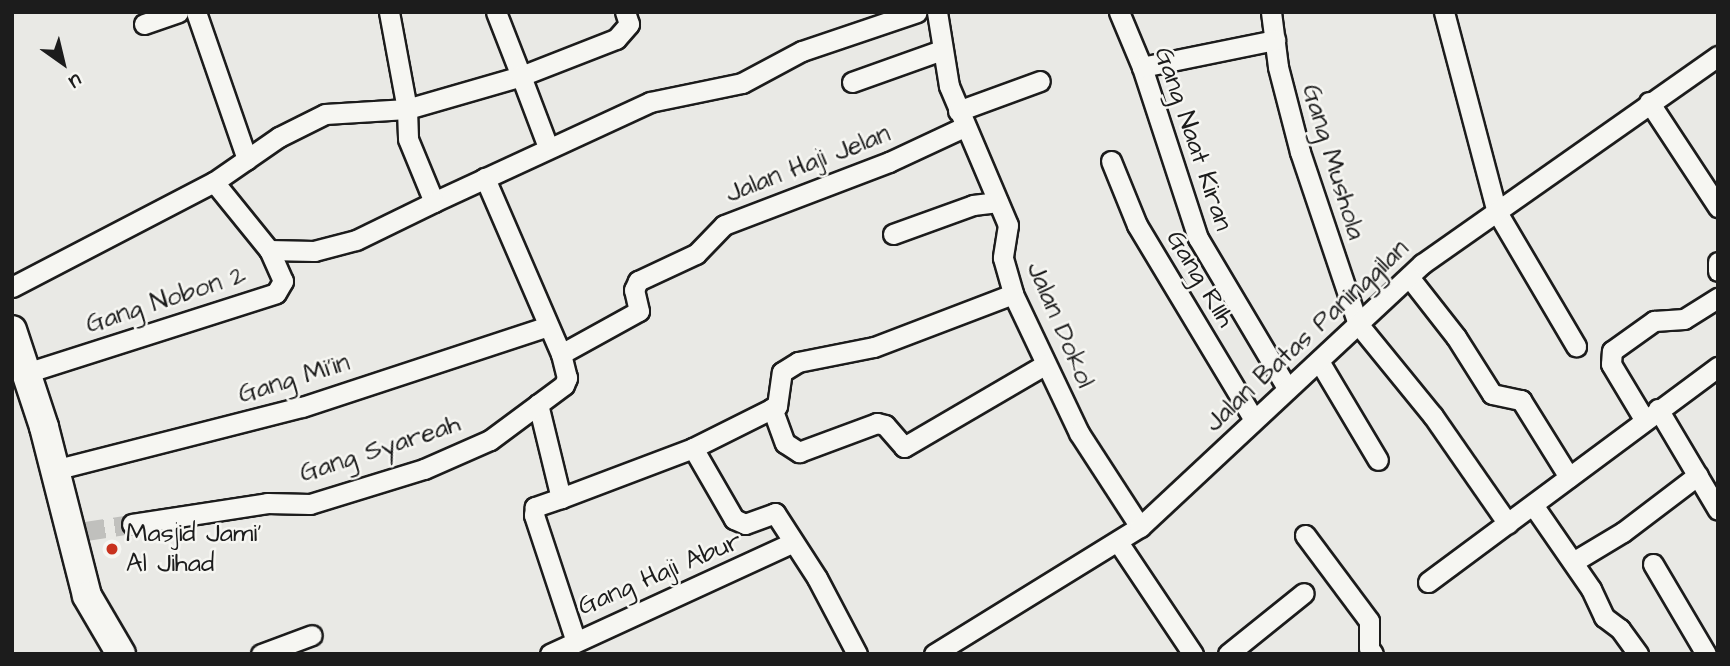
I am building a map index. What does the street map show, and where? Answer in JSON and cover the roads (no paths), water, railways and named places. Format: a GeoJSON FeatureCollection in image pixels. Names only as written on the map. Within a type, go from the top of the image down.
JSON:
{"type":"FeatureCollection","features":[{"type":"Feature","properties":{"kind":"main road"},"geometry":{"type":"LineString","coordinates":[[17,355],[77,532],[94,614],[121,654]]}},
{"type":"Feature","properties":{"kind":"street"},"geometry":{"type":"LineString","coordinates":[[144,24],[178,12]]}},
{"type":"Feature","properties":{"kind":"street"},"geometry":{"type":"LineString","coordinates":[[196,12],[247,159]]}},
{"type":"Feature","properties":{"kind":"street"},"geometry":{"type":"LineString","coordinates":[[389,12],[413,157],[434,202]]}},
{"type":"Feature","properties":{"kind":"street"},"geometry":{"type":"LineString","coordinates":[[496,12],[548,147]]}},
{"type":"Feature","properties":{"kind":"street"},"geometry":{"type":"LineString","coordinates":[[12,287],[214,182],[247,159],[325,114],[407,109],[521,76],[616,39],[629,24],[625,12]]}},
{"type":"Feature","properties":{"kind":"street"},"geometry":{"type":"LineString","coordinates":[[214,182],[269,250],[314,251],[356,240],[548,147],[650,103],[742,83],[803,51],[917,12]]}},
{"type":"Feature","properties":{"kind":"street","name":"Jalan Dokol"},"geometry":{"type":"LineString","coordinates":[[937,12],[942,50],[961,119],[1008,225],[1003,258],[1013,294],[1079,433],[1140,527]]}},
{"type":"Feature","properties":{"kind":"street","name":"Gang Naat Kiran"},"geometry":{"type":"LineString","coordinates":[[1119,12],[1142,67],[1198,238],[1287,387]]}},
{"type":"Feature","properties":{"kind":"street","name":"Gang Mushola"},"geometry":{"type":"LineString","coordinates":[[1271,12],[1304,164],[1358,324]]}},
{"type":"Feature","properties":{"kind":"street"},"geometry":{"type":"LineString","coordinates":[[1444,12],[1497,212],[1576,346]]}},
{"type":"Feature","properties":{"kind":"street"},"geometry":{"type":"LineString","coordinates":[[1142,67],[1275,40]]}},
{"type":"Feature","properties":{"kind":"street"},"geometry":{"type":"LineString","coordinates":[[852,82],[942,50]]}},
{"type":"Feature","properties":{"kind":"street","name":"Jalan Batas Paninggilan"},"geometry":{"type":"LineString","coordinates":[[934,654],[1140,527],[1287,387],[1319,361],[1409,277],[1649,102],[1718,56]]}},
{"type":"Feature","properties":{"kind":"street"},"geometry":{"type":"LineString","coordinates":[[961,119],[1040,81]]}},
{"type":"Feature","properties":{"kind":"street"},"geometry":{"type":"LineString","coordinates":[[1649,102],[1718,207]]}},
{"type":"Feature","properties":{"kind":"street","name":"Jalan Haji Jelan"},"geometry":{"type":"LineString","coordinates":[[561,354],[639,312],[634,290],[639,281],[696,254],[724,225],[889,162],[961,119]]}},
{"type":"Feature","properties":{"kind":"street","name":"Gang RIIh"},"geometry":{"type":"LineString","coordinates":[[1111,161],[1137,225],[1254,420]]}},
{"type":"Feature","properties":{"kind":"street","name":"Gang Syareah"},"geometry":{"type":"LineString","coordinates":[[132,524],[267,503],[310,505],[424,469],[490,440],[566,382],[561,354],[546,327],[485,178]]}},
{"type":"Feature","properties":{"kind":"street"},"geometry":{"type":"LineString","coordinates":[[892,233],[973,205],[998,202]]}},
{"type":"Feature","properties":{"kind":"street","name":"Gang Nobon 2"},"geometry":{"type":"LineString","coordinates":[[17,355],[276,293],[283,281],[269,250]]}},
{"type":"Feature","properties":{"kind":"street"},"geometry":{"type":"LineString","coordinates":[[1718,262],[1718,271]]}},
{"type":"Feature","properties":{"kind":"street"},"geometry":{"type":"LineString","coordinates":[[1409,277],[1456,337],[1492,394],[1519,398],[1569,477]]}},
{"type":"Feature","properties":{"kind":"street"},"geometry":{"type":"LineString","coordinates":[[575,639],[534,515],[535,507],[693,447],[772,408],[781,402],[782,372],[798,362],[874,347],[1013,294]]}},
{"type":"Feature","properties":{"kind":"street"},"geometry":{"type":"LineString","coordinates":[[1718,298],[1680,320],[1654,321],[1612,351],[1611,364],[1698,475],[1718,510]]}},
{"type":"Feature","properties":{"kind":"street"},"geometry":{"type":"LineString","coordinates":[[1358,324],[1433,416],[1508,524]]}},
{"type":"Feature","properties":{"kind":"street","name":"Gang Mi'in"},"geometry":{"type":"LineString","coordinates":[[54,470],[302,407],[546,327]]}},
{"type":"Feature","properties":{"kind":"street"},"geometry":{"type":"LineString","coordinates":[[1319,361],[1378,460]]}},
{"type":"Feature","properties":{"kind":"street"},"geometry":{"type":"LineString","coordinates":[[772,408],[785,443],[799,452],[812,451],[877,423],[885,425],[904,447],[1046,364]]}},
{"type":"Feature","properties":{"kind":"street"},"geometry":{"type":"LineString","coordinates":[[1428,582],[1651,414],[1718,367]]}},
{"type":"Feature","properties":{"kind":"street"},"geometry":{"type":"LineString","coordinates":[[538,404],[561,498]]}},
{"type":"Feature","properties":{"kind":"street"},"geometry":{"type":"LineString","coordinates":[[693,447],[734,519],[745,524],[775,513],[791,543],[817,578],[858,654]]}},
{"type":"Feature","properties":{"kind":"street"},"geometry":{"type":"LineString","coordinates":[[1573,562],[1622,533],[1698,475]]}},
{"type":"Feature","properties":{"kind":"street"},"geometry":{"type":"LineString","coordinates":[[1533,505],[1573,562],[1604,617],[1620,629],[1638,654]]}},
{"type":"Feature","properties":{"kind":"street"},"geometry":{"type":"LineString","coordinates":[[1305,535],[1369,621],[1369,648],[1373,654]]}},
{"type":"Feature","properties":{"kind":"street"},"geometry":{"type":"LineString","coordinates":[[1118,542],[1193,654]]}},
{"type":"Feature","properties":{"kind":"street","name":"Gang Haji Abur"},"geometry":{"type":"LineString","coordinates":[[550,654],[575,639],[745,568],[791,543]]}},
{"type":"Feature","properties":{"kind":"street"},"geometry":{"type":"LineString","coordinates":[[1653,564],[1706,654]]}},
{"type":"Feature","properties":{"kind":"street"},"geometry":{"type":"LineString","coordinates":[[1228,654],[1304,593]]}},
{"type":"Feature","properties":{"kind":"street"},"geometry":{"type":"LineString","coordinates":[[261,654],[312,635]]}},
{"type":"Feature","properties":{"kind":"tunnel"},"geometry":{"type":"LineString","coordinates":[[86,531],[132,524]]}},
{"type":"Feature","properties":{"kind":"place","name":"Masjid Jami' Al Jihad"},"geometry":{"type":"Point","coordinates":[112,549]}}]}
